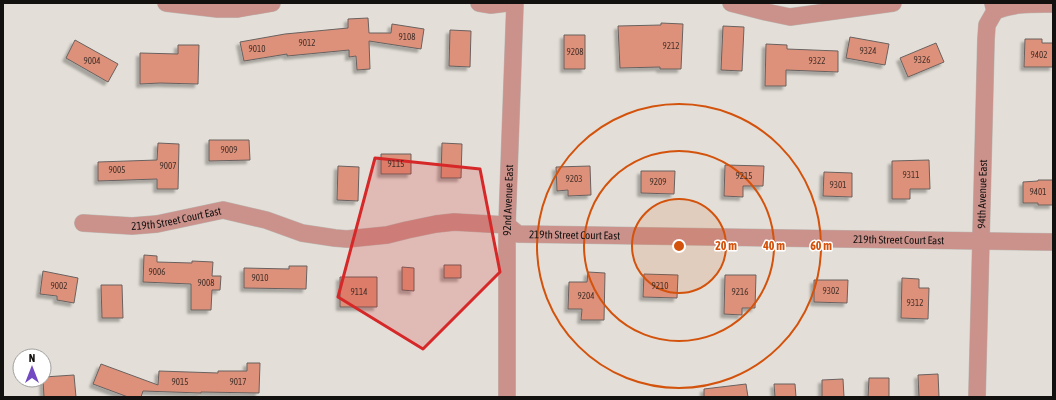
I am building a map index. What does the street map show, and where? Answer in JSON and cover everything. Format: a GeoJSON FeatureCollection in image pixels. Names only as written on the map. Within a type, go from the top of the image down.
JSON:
{"type":"FeatureCollection","features":[{"type":"Feature","properties":{"kind":"street"},"geometry":{"type":"LineString","coordinates":[[166,3],[218,10],[237,10],[272,3]]}},
{"type":"Feature","properties":{"kind":"street"},"geometry":{"type":"LineString","coordinates":[[479,3],[491,5],[507,3]]}},
{"type":"Feature","properties":{"kind":"street","name":"92nd Avenue East"},"geometry":{"type":"LineString","coordinates":[[507,397],[507,226],[515,3]]}},
{"type":"Feature","properties":{"kind":"street"},"geometry":{"type":"LineString","coordinates":[[731,3],[790,17],[893,3]]}},
{"type":"Feature","properties":{"kind":"street"},"geometry":{"type":"LineString","coordinates":[[994,7],[1017,4],[1053,4]]}},
{"type":"Feature","properties":{"kind":"street","name":"94th Avenue East"},"geometry":{"type":"LineString","coordinates":[[977,393],[986,39],[987,25],[994,7]]}},
{"type":"Feature","properties":{"kind":"street","name":"219th Street Court East"},"geometry":{"type":"LineString","coordinates":[[83,223],[132,226],[157,224],[223,210],[266,220],[302,233],[348,239],[387,236],[406,230],[454,222],[507,226],[518,234],[1053,242]]}},
{"type":"Feature","properties":{"kind":"highlighted area"},"geometry":{"type":"Polygon","coordinates":[[[375,158],[480,169],[500,272],[423,349],[338,297],[375,158]]]}},
{"type":"Feature","properties":{"kind":"building"},"geometry":{"type":"Polygon","coordinates":[[[368,18],[369,33],[391,33],[392,24],[424,29],[421,49],[369,41],[370,69],[357,70],[356,56],[349,57],[349,50],[287,56],[287,54],[244,61],[240,42],[285,34],[348,28],[348,19],[368,18]]]}},
{"type":"Feature","properties":{"kind":"building"},"geometry":{"type":"Polygon","coordinates":[[[661,23],[683,24],[681,69],[660,69],[660,67],[620,68],[618,26],[661,25],[661,23]]]}},
{"type":"Feature","properties":{"kind":"building"},"geometry":{"type":"Polygon","coordinates":[[[723,26],[744,27],[742,71],[721,70],[723,26]]]}},
{"type":"Feature","properties":{"kind":"building"},"geometry":{"type":"Polygon","coordinates":[[[450,30],[471,31],[470,67],[449,66],[450,30]]]}},
{"type":"Feature","properties":{"kind":"building"},"geometry":{"type":"Polygon","coordinates":[[[564,35],[585,35],[585,69],[564,69],[564,35]]]}},
{"type":"Feature","properties":{"kind":"building"},"geometry":{"type":"Polygon","coordinates":[[[850,37],[889,44],[885,65],[846,58],[850,37]]]}},
{"type":"Feature","properties":{"kind":"building"},"geometry":{"type":"Polygon","coordinates":[[[1025,39],[1042,39],[1042,43],[1053,43],[1053,67],[1024,67],[1025,39]]]}},
{"type":"Feature","properties":{"kind":"building"},"geometry":{"type":"Polygon","coordinates":[[[75,40],[118,64],[108,82],[66,58],[75,40]]]}},
{"type":"Feature","properties":{"kind":"building"},"geometry":{"type":"Polygon","coordinates":[[[936,43],[944,62],[908,77],[900,58],[936,43]]]}},
{"type":"Feature","properties":{"kind":"building"},"geometry":{"type":"Polygon","coordinates":[[[766,44],[787,45],[787,49],[838,51],[838,72],[786,70],[786,86],[765,86],[766,44]]]}},
{"type":"Feature","properties":{"kind":"building"},"geometry":{"type":"Polygon","coordinates":[[[178,45],[199,45],[198,84],[140,84],[140,53],[178,54],[178,45]]]}},
{"type":"Feature","properties":{"kind":"building"},"geometry":{"type":"Polygon","coordinates":[[[209,140],[249,140],[250,160],[209,161],[209,140]]]}},
{"type":"Feature","properties":{"kind":"building"},"geometry":{"type":"Polygon","coordinates":[[[158,143],[179,144],[178,189],[157,189],[157,179],[98,181],[98,162],[157,160],[158,143]]]}},
{"type":"Feature","properties":{"kind":"building"},"geometry":{"type":"Polygon","coordinates":[[[442,143],[462,144],[461,178],[441,178],[442,143]]]}},
{"type":"Feature","properties":{"kind":"building"},"geometry":{"type":"Polygon","coordinates":[[[381,154],[411,154],[411,174],[381,174],[381,154]]]}},
{"type":"Feature","properties":{"kind":"building"},"geometry":{"type":"Polygon","coordinates":[[[929,160],[930,189],[910,189],[910,199],[892,199],[892,161],[929,160]]]}},
{"type":"Feature","properties":{"kind":"building"},"geometry":{"type":"Polygon","coordinates":[[[725,165],[764,166],[763,186],[743,186],[743,197],[724,196],[725,165]]]}},
{"type":"Feature","properties":{"kind":"building"},"geometry":{"type":"Polygon","coordinates":[[[338,166],[359,167],[358,201],[337,200],[338,166]]]}},
{"type":"Feature","properties":{"kind":"building"},"geometry":{"type":"Polygon","coordinates":[[[590,166],[591,195],[568,196],[568,190],[557,191],[556,167],[590,166]]]}},
{"type":"Feature","properties":{"kind":"building"},"geometry":{"type":"Polygon","coordinates":[[[641,171],[675,171],[674,194],[641,193],[641,171]]]}},
{"type":"Feature","properties":{"kind":"building"},"geometry":{"type":"Polygon","coordinates":[[[824,172],[852,173],[852,197],[823,196],[824,172]]]}},
{"type":"Feature","properties":{"kind":"building"},"geometry":{"type":"Polygon","coordinates":[[[1053,180],[1053,205],[1023,203],[1023,182],[1053,180]]]}},
{"type":"Feature","properties":{"kind":"building"},"geometry":{"type":"Polygon","coordinates":[[[144,255],[157,256],[157,262],[213,262],[212,276],[221,276],[220,290],[212,290],[211,310],[191,310],[191,284],[143,282],[144,255]]]}},
{"type":"Feature","properties":{"kind":"building"},"geometry":{"type":"Polygon","coordinates":[[[444,265],[461,265],[461,278],[444,278],[444,265]]]}},
{"type":"Feature","properties":{"kind":"building"},"geometry":{"type":"Polygon","coordinates":[[[289,266],[307,266],[306,289],[244,288],[244,268],[289,269],[289,266]]]}},
{"type":"Feature","properties":{"kind":"building"},"geometry":{"type":"Polygon","coordinates":[[[402,267],[414,268],[414,291],[402,290],[402,267]]]}},
{"type":"Feature","properties":{"kind":"building"},"geometry":{"type":"Polygon","coordinates":[[[43,271],[78,278],[74,303],[57,300],[57,296],[40,294],[43,271]]]}},
{"type":"Feature","properties":{"kind":"building"},"geometry":{"type":"Polygon","coordinates":[[[588,272],[605,273],[604,320],[581,320],[582,309],[568,309],[569,282],[587,282],[588,272]]]}},
{"type":"Feature","properties":{"kind":"building"},"geometry":{"type":"Polygon","coordinates":[[[644,274],[678,275],[677,298],[643,297],[644,274]]]}},
{"type":"Feature","properties":{"kind":"building"},"geometry":{"type":"Polygon","coordinates":[[[725,275],[756,275],[755,308],[742,308],[742,315],[724,314],[725,275]]]}},
{"type":"Feature","properties":{"kind":"building"},"geometry":{"type":"Polygon","coordinates":[[[340,277],[377,277],[377,307],[340,307],[340,277]]]}},
{"type":"Feature","properties":{"kind":"building"},"geometry":{"type":"Polygon","coordinates":[[[902,278],[919,279],[919,288],[929,288],[928,319],[901,318],[902,278]]]}},
{"type":"Feature","properties":{"kind":"building"},"geometry":{"type":"Polygon","coordinates":[[[814,280],[848,280],[847,303],[814,302],[814,280]]]}},
{"type":"Feature","properties":{"kind":"building"},"geometry":{"type":"Polygon","coordinates":[[[101,285],[122,285],[123,318],[102,318],[101,285]]]}},
{"type":"Feature","properties":{"kind":"building"},"geometry":{"type":"Polygon","coordinates":[[[247,363],[260,363],[259,393],[143,391],[141,397],[128,397],[93,384],[101,364],[158,385],[159,371],[218,373],[218,371],[247,371],[247,363]]]}},
{"type":"Feature","properties":{"kind":"building"},"geometry":{"type":"Polygon","coordinates":[[[938,374],[939,397],[919,397],[918,375],[938,374]]]}},
{"type":"Feature","properties":{"kind":"building"},"geometry":{"type":"Polygon","coordinates":[[[74,375],[76,397],[44,397],[43,388],[52,388],[52,376],[74,375]]]}},
{"type":"Feature","properties":{"kind":"building"},"geometry":{"type":"Polygon","coordinates":[[[869,378],[889,378],[889,397],[868,397],[869,378]]]}},
{"type":"Feature","properties":{"kind":"building"},"geometry":{"type":"Polygon","coordinates":[[[843,379],[844,397],[822,397],[822,380],[843,379]]]}},
{"type":"Feature","properties":{"kind":"building"},"geometry":{"type":"Polygon","coordinates":[[[746,384],[748,397],[704,397],[704,389],[746,384]]]}},
{"type":"Feature","properties":{"kind":"building"},"geometry":{"type":"Polygon","coordinates":[[[774,384],[795,384],[796,397],[775,397],[774,384]]]}}]}
